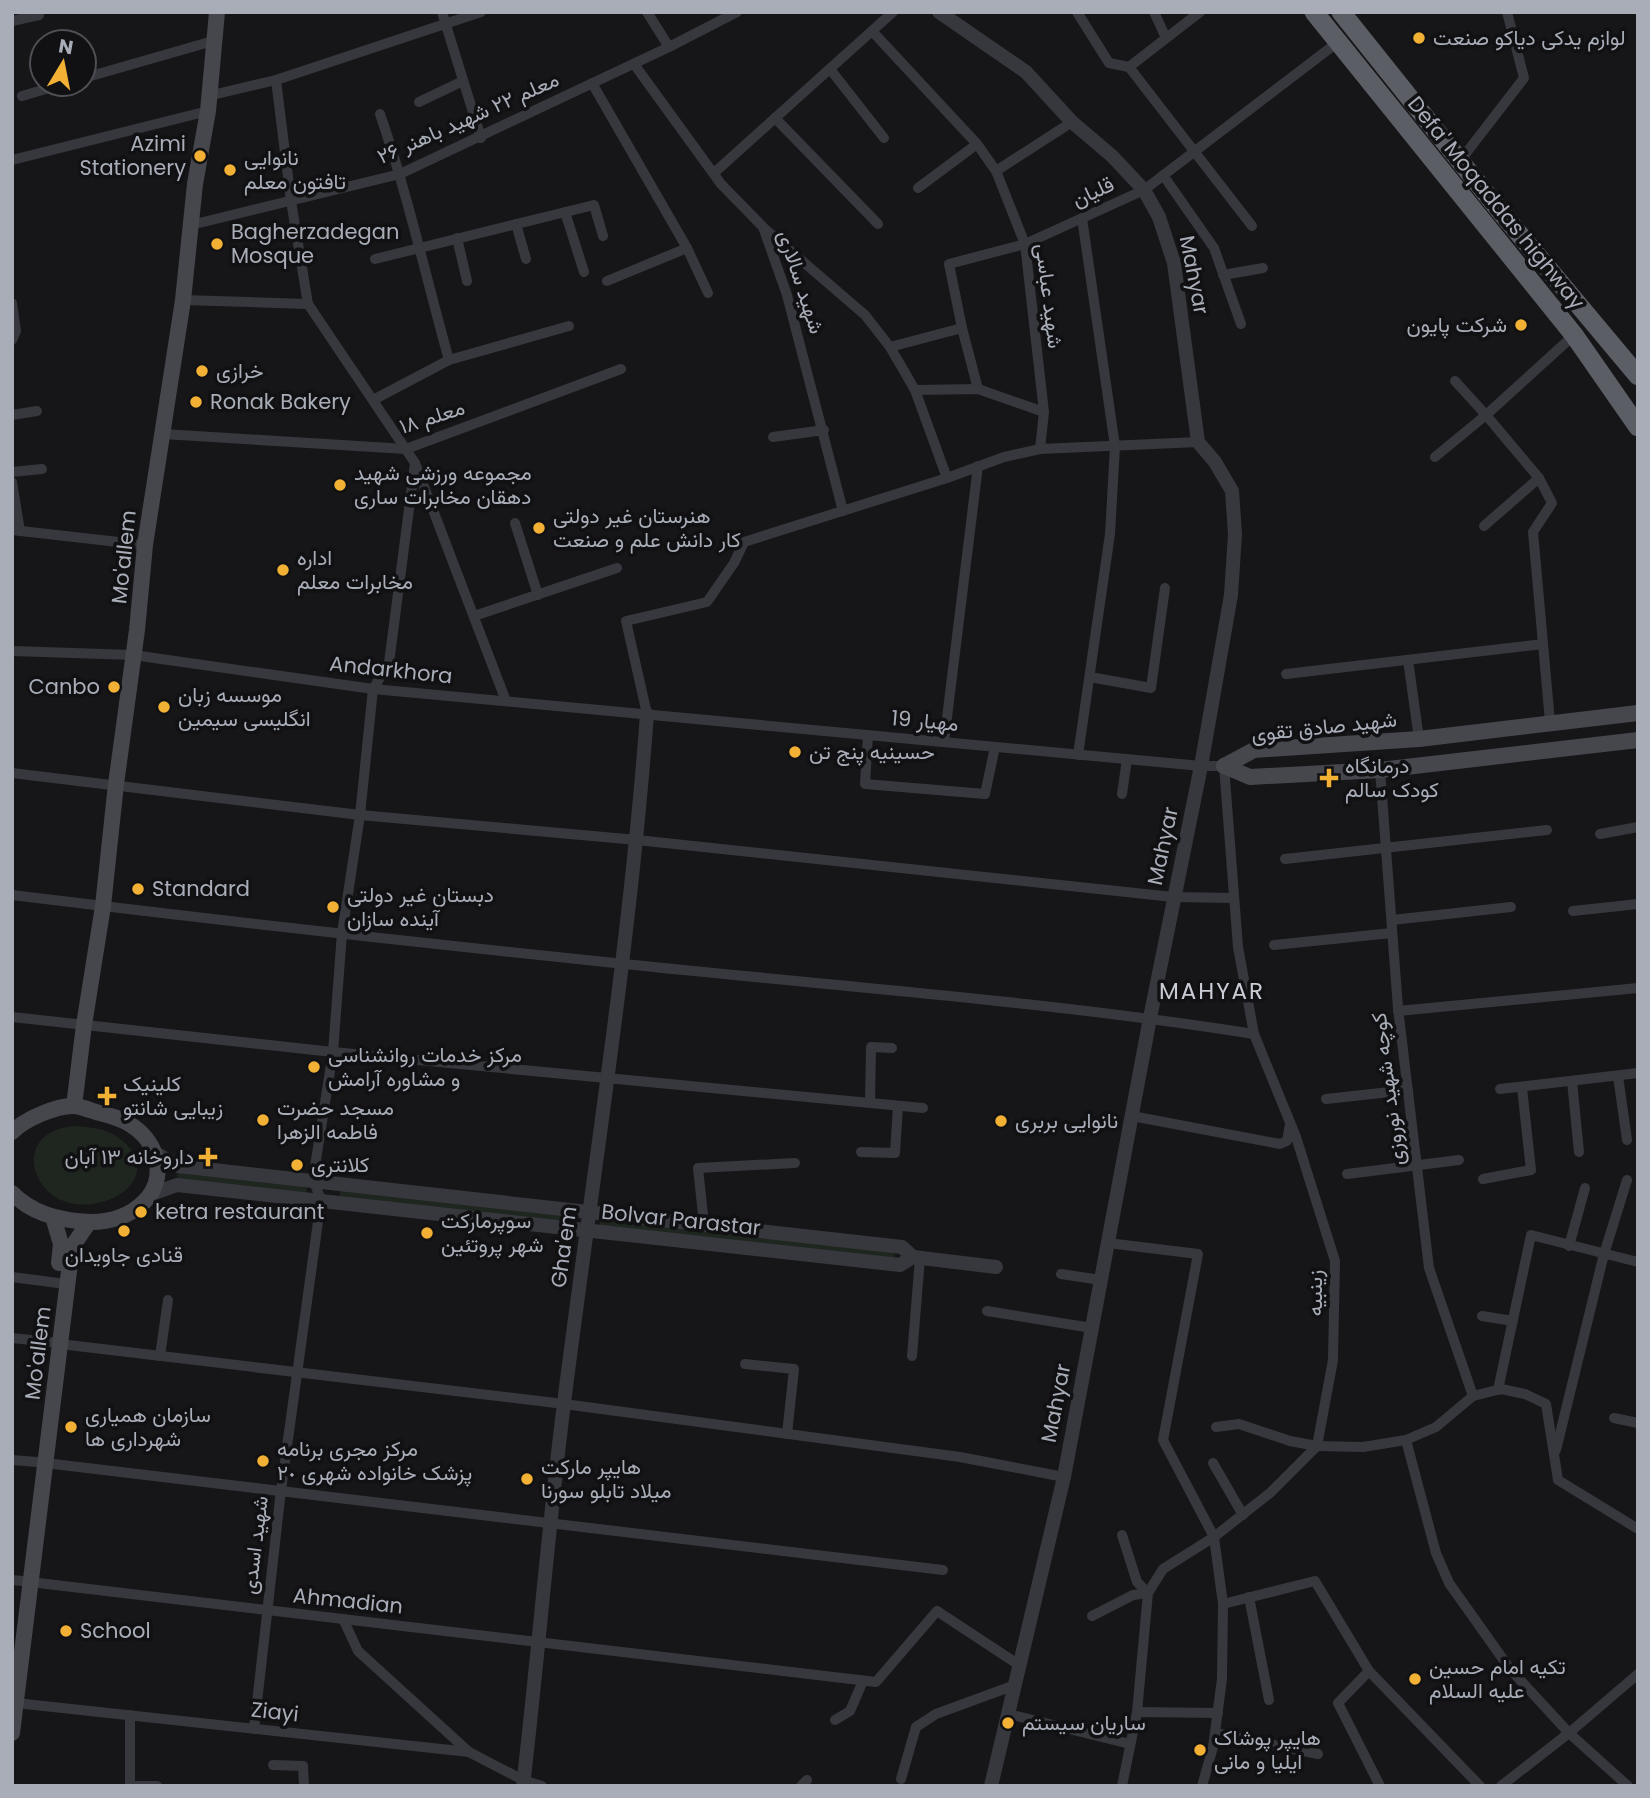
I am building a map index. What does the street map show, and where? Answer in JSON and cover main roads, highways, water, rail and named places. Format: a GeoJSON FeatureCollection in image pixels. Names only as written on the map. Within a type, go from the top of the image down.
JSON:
{"type":"FeatureCollection","features":[{"type":"Feature","properties":{"kind":"highway","name":"Defa' Moqaddas highway"},"geometry":{"type":"LineString","coordinates":[[1314,12],[1574,335],[1638,427]]}},
{"type":"Feature","properties":{"kind":"highway","name":"Defa' Moqaddas highway"},"geometry":{"type":"LineString","coordinates":[[1341,12],[1638,376]]}},
{"type":"Feature","properties":{"kind":"main road","name":"Mo'allem"},"geometry":{"type":"LineString","coordinates":[[75,1106],[84,1024],[103,906],[145,545],[183,300],[217,12]]}},
{"type":"Feature","properties":{"kind":"main road","name":"شهید صادق تقوی"},"geometry":{"type":"LineString","coordinates":[[1638,713],[1419,739],[1254,750],[1224,766],[1250,777],[1380,770],[1638,740]]}},
{"type":"Feature","properties":{"kind":"main road"},"geometry":{"type":"LineString","coordinates":[[12,1132],[21,1123],[38,1115],[75,1106],[115,1117],[146,1137],[157,1154],[158,1174],[152,1194],[138,1209],[121,1217],[89,1222],[53,1217],[28,1207],[12,1193]]}},
{"type":"Feature","properties":{"kind":"main road","name":"Mo'allem"},"geometry":{"type":"LineString","coordinates":[[53,1217],[61,1244],[56,1343]]}},
{"type":"Feature","properties":{"kind":"main road","name":"Mo'allem"},"geometry":{"type":"LineString","coordinates":[[12,1655],[72,1247],[89,1222]]}},
{"type":"Feature","properties":{"kind":"main road","name":"Mo'allem"},"geometry":{"type":"LineString","coordinates":[[12,1732],[16,1703],[21,1581]]}},
{"type":"Feature","properties":{"kind":"place","name":"لوازم یدکی دیاکو صنعت"},"geometry":{"type":"Point","coordinates":[1419,38]}},
{"type":"Feature","properties":{"kind":"place","name":"Azimi Stationery"},"geometry":{"type":"Point","coordinates":[200,156]}},
{"type":"Feature","properties":{"kind":"place","name":"نانوایی تافتون معلم"},"geometry":{"type":"Point","coordinates":[230,170]}},
{"type":"Feature","properties":{"kind":"place","name":"Bagherzadegan Mosque"},"geometry":{"type":"Point","coordinates":[217,244]}},
{"type":"Feature","properties":{"kind":"place","name":"شرکت پایون"},"geometry":{"type":"Point","coordinates":[1521,325]}},
{"type":"Feature","properties":{"kind":"place","name":"خرازی"},"geometry":{"type":"Point","coordinates":[202,371]}},
{"type":"Feature","properties":{"kind":"place","name":"Ronak Bakery"},"geometry":{"type":"Point","coordinates":[196,402]}},
{"type":"Feature","properties":{"kind":"place","name":"مجموعه ورزشی شهید دهقان مخابرات ساری"},"geometry":{"type":"Point","coordinates":[340,485]}},
{"type":"Feature","properties":{"kind":"place","name":"هنرستان غیر دولتی کار دانش علم و صنعت"},"geometry":{"type":"Point","coordinates":[539,528]}},
{"type":"Feature","properties":{"kind":"place","name":"اداره مخابرات معلم"},"geometry":{"type":"Point","coordinates":[283,570]}},
{"type":"Feature","properties":{"kind":"place","name":"Canbo"},"geometry":{"type":"Point","coordinates":[114,687]}},
{"type":"Feature","properties":{"kind":"place","name":"موسسه زبان انگلیسی سیمین"},"geometry":{"type":"Point","coordinates":[164,707]}},
{"type":"Feature","properties":{"kind":"place","name":"حسینیه پنج تن"},"geometry":{"type":"Point","coordinates":[795,752]}},
{"type":"Feature","properties":{"kind":"place","name":"درمانگاه کودک سالم"},"geometry":{"type":"Point","coordinates":[1329,778]}},
{"type":"Feature","properties":{"kind":"place","name":"Standard"},"geometry":{"type":"Point","coordinates":[138,889]}},
{"type":"Feature","properties":{"kind":"place","name":"دبستان غیر دولتی آینده سازان"},"geometry":{"type":"Point","coordinates":[333,907]}},
{"type":"Feature","properties":{"kind":"place","name":"مرکز خدمات روانشناسی و مشاوره آرامش"},"geometry":{"type":"Point","coordinates":[314,1067]}},
{"type":"Feature","properties":{"kind":"place","name":"کلینیک زیبایی شانتو"},"geometry":{"type":"Point","coordinates":[107,1096]}},
{"type":"Feature","properties":{"kind":"place","name":"مسجد حضرت فاطمه الزهرا"},"geometry":{"type":"Point","coordinates":[263,1120]}},
{"type":"Feature","properties":{"kind":"place","name":"نانوایی بربری"},"geometry":{"type":"Point","coordinates":[1001,1121]}},
{"type":"Feature","properties":{"kind":"place","name":"داروخانه ١٣ آبان"},"geometry":{"type":"Point","coordinates":[208,1157]}},
{"type":"Feature","properties":{"kind":"place","name":"کلانتری"},"geometry":{"type":"Point","coordinates":[297,1165]}},
{"type":"Feature","properties":{"kind":"place","name":"ketra restaurant"},"geometry":{"type":"Point","coordinates":[141,1212]}},
{"type":"Feature","properties":{"kind":"place","name":"قنادی جاویدان"},"geometry":{"type":"Point","coordinates":[124,1231]}},
{"type":"Feature","properties":{"kind":"place","name":"سوپرمارکت شهر پروتئین"},"geometry":{"type":"Point","coordinates":[427,1233]}},
{"type":"Feature","properties":{"kind":"place","name":"سازمان همیاری شهرداری ها"},"geometry":{"type":"Point","coordinates":[71,1427]}},
{"type":"Feature","properties":{"kind":"place","name":"مرکز مجری برنامه پزشک خانواده شهری ٢٠"},"geometry":{"type":"Point","coordinates":[263,1461]}},
{"type":"Feature","properties":{"kind":"place","name":"هایپر مارکت میلاد تابلو سورنا"},"geometry":{"type":"Point","coordinates":[527,1479]}},
{"type":"Feature","properties":{"kind":"place","name":"School"},"geometry":{"type":"Point","coordinates":[66,1631]}},
{"type":"Feature","properties":{"kind":"place","name":"تکیه امام حسین علیه السلام"},"geometry":{"type":"Point","coordinates":[1415,1679]}},
{"type":"Feature","properties":{"kind":"place","name":"ساریان سیستم"},"geometry":{"type":"Point","coordinates":[1008,1723]}},
{"type":"Feature","properties":{"kind":"place","name":"هایپر پوشاک ایلیا و مانی"},"geometry":{"type":"Point","coordinates":[1200,1750]}},
{"type":"Feature","properties":{"kind":"district","name":"MAHYAR"},"geometry":{"type":"Point","coordinates":[1212,991]}}]}
